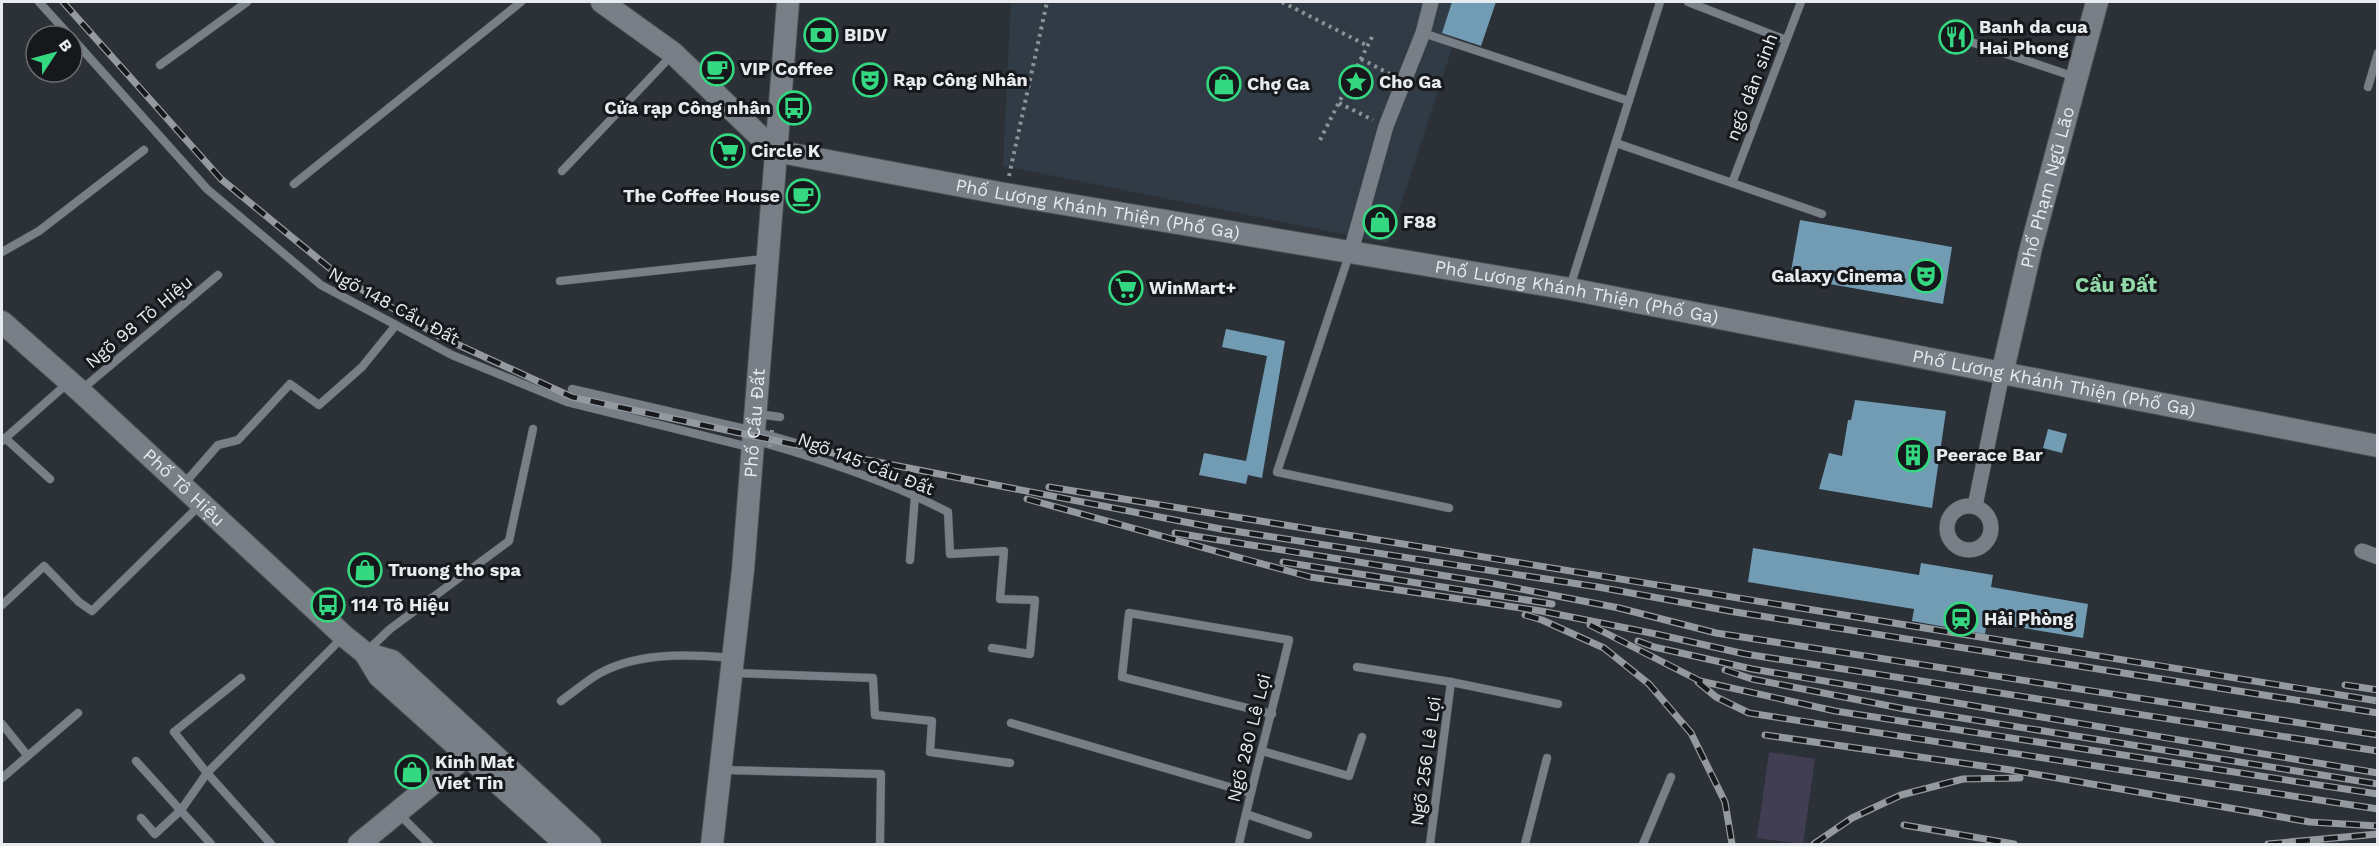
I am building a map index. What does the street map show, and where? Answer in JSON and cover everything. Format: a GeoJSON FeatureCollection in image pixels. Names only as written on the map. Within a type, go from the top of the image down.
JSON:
{"type":"FeatureCollection","features":[{"type":"Feature","properties":{"kind":"main road"},"geometry":{"type":"LineString","coordinates":[[602,2],[673,53],[775,151]]}},
{"type":"Feature","properties":{"kind":"main road","name":"Phố Cầu Đất"},"geometry":{"type":"LineString","coordinates":[[712,844],[761,434],[768,258],[788,2]]}},
{"type":"Feature","properties":{"kind":"main road","name":"Phố Phạm Ngũ Lão"},"geometry":{"type":"LineString","coordinates":[[2002,374],[2031,248],[2097,2]]}},
{"type":"Feature","properties":{"kind":"main road","name":"Phố Lương Khánh Thiện (Phố Ga)"},"geometry":{"type":"LineString","coordinates":[[775,151],[1005,194],[1570,289],[2378,446]]}},
{"type":"Feature","properties":{"kind":"main road","name":"Phố Tô Hiệu"},"geometry":{"type":"LineString","coordinates":[[3,325],[75,386],[365,653],[379,676],[590,844]]}},
{"type":"Feature","properties":{"kind":"main road"},"geometry":{"type":"LineString","coordinates":[[359,844],[473,749]]}},
{"type":"Feature","properties":{"kind":"main road","name":"Phố Tô Hiệu"},"geometry":{"type":"LineString","coordinates":[[473,749],[566,844]]}},
{"type":"Feature","properties":{"kind":"street"},"geometry":{"type":"LineString","coordinates":[[1351,251],[1386,126],[1423,33],[1431,2]]}},
{"type":"Feature","properties":{"kind":"street"},"geometry":{"type":"LineString","coordinates":[[1975,506],[2002,374]]}},
{"type":"Feature","properties":{"kind":"street"},"geometry":{"type":"LineString","coordinates":[[2362,551],[2378,557]]}},
{"type":"Feature","properties":{"kind":"lane","name":"Ngõ 148 Cầu Đất"},"geometry":{"type":"LineString","coordinates":[[39,2],[59,24]]}},
{"type":"Feature","properties":{"kind":"lane"},"geometry":{"type":"LineString","coordinates":[[160,64],[247,2]]}},
{"type":"Feature","properties":{"kind":"lane"},"geometry":{"type":"LineString","coordinates":[[294,184],[520,2]]}},
{"type":"Feature","properties":{"kind":"lane"},"geometry":{"type":"LineString","coordinates":[[1570,289],[1660,2]]}},
{"type":"Feature","properties":{"kind":"lane"},"geometry":{"type":"LineString","coordinates":[[1688,2],[1786,40]]}},
{"type":"Feature","properties":{"kind":"lane","name":"ngõ dân sinh"},"geometry":{"type":"LineString","coordinates":[[1732,183],[1801,2]]}},
{"type":"Feature","properties":{"kind":"lane"},"geometry":{"type":"LineString","coordinates":[[1423,33],[1629,102]]}},
{"type":"Feature","properties":{"kind":"lane"},"geometry":{"type":"LineString","coordinates":[[1956,38],[2077,78]]}},
{"type":"Feature","properties":{"kind":"lane","name":"Ngõ 148 Cầu Đất"},"geometry":{"type":"LineString","coordinates":[[84,52],[207,189],[321,285],[452,355],[567,402],[761,434]]}},
{"type":"Feature","properties":{"kind":"lane"},"geometry":{"type":"LineString","coordinates":[[562,171],[673,53]]}},
{"type":"Feature","properties":{"kind":"lane"},"geometry":{"type":"LineString","coordinates":[[2368,87],[2378,53]]}},
{"type":"Feature","properties":{"kind":"lane"},"geometry":{"type":"LineString","coordinates":[[1616,143],[1822,214]]}},
{"type":"Feature","properties":{"kind":"lane"},"geometry":{"type":"LineString","coordinates":[[2,252],[39,231],[144,150]]}},
{"type":"Feature","properties":{"kind":"lane"},"geometry":{"type":"LineString","coordinates":[[1351,251],[1277,472],[1449,508]]}},
{"type":"Feature","properties":{"kind":"lane"},"geometry":{"type":"LineString","coordinates":[[560,281],[768,258]]}},
{"type":"Feature","properties":{"kind":"lane","name":"Ngõ 98 Tô Hiệu"},"geometry":{"type":"LineString","coordinates":[[3,439],[218,275]]}},
{"type":"Feature","properties":{"kind":"lane"},"geometry":{"type":"LineString","coordinates":[[182,486],[218,445],[238,440],[290,384],[319,405],[362,368],[396,325]]}},
{"type":"Feature","properties":{"kind":"lane"},"geometry":{"type":"LineString","coordinates":[[572,389],[796,443]]}},
{"type":"Feature","properties":{"kind":"lane"},"geometry":{"type":"LineString","coordinates":[[761,434],[780,417]]}},
{"type":"Feature","properties":{"kind":"lane"},"geometry":{"type":"LineString","coordinates":[[365,653],[398,623],[509,541],[533,429]]}},
{"type":"Feature","properties":{"kind":"lane","name":"Ngõ 145 Cầu Đất"},"geometry":{"type":"LineString","coordinates":[[761,434],[764,443],[813,457],[915,495],[948,512],[950,554],[1004,551],[1000,599],[1035,600],[1030,654],[992,648]]}},
{"type":"Feature","properties":{"kind":"lane"},"geometry":{"type":"LineString","coordinates":[[3,439],[50,479]]}},
{"type":"Feature","properties":{"kind":"lane"},"geometry":{"type":"LineString","coordinates":[[910,560],[915,495]]}},
{"type":"Feature","properties":{"kind":"lane"},"geometry":{"type":"LineString","coordinates":[[2,604],[44,566],[79,602],[92,611],[202,504]]}},
{"type":"Feature","properties":{"kind":"lane","name":"Ngõ 280 Lê Lợi"},"geometry":{"type":"LineString","coordinates":[[1239,844],[1250,793],[1272,714],[1289,640],[1129,613],[1122,677],[1272,714]]}},
{"type":"Feature","properties":{"kind":"lane"},"geometry":{"type":"LineString","coordinates":[[141,818],[155,834],[181,810],[207,773],[344,636]]}},
{"type":"Feature","properties":{"kind":"lane"},"geometry":{"type":"LineString","coordinates":[[561,701],[597,675],[644,657],[697,655],[733,666],[873,678],[874,715],[932,721],[930,752],[1010,763]]}},
{"type":"Feature","properties":{"kind":"lane"},"geometry":{"type":"LineString","coordinates":[[1358,667],[1451,682],[1558,704]]}},
{"type":"Feature","properties":{"kind":"lane"},"geometry":{"type":"LineString","coordinates":[[241,678],[174,732],[207,773],[271,844]]}},
{"type":"Feature","properties":{"kind":"lane","name":"Ngõ 256 Lê Lợi"},"geometry":{"type":"LineString","coordinates":[[1430,844],[1451,682]]}},
{"type":"Feature","properties":{"kind":"lane"},"geometry":{"type":"LineString","coordinates":[[2,778],[78,713]]}},
{"type":"Feature","properties":{"kind":"lane"},"geometry":{"type":"LineString","coordinates":[[1011,723],[1250,793]]}},
{"type":"Feature","properties":{"kind":"lane"},"geometry":{"type":"LineString","coordinates":[[2,724],[27,755]]}},
{"type":"Feature","properties":{"kind":"lane"},"geometry":{"type":"LineString","coordinates":[[1262,751],[1349,777],[1362,737]]}},
{"type":"Feature","properties":{"kind":"lane"},"geometry":{"type":"LineString","coordinates":[[1525,844],[1547,758]]}},
{"type":"Feature","properties":{"kind":"lane"},"geometry":{"type":"LineString","coordinates":[[136,761],[211,844]]}},
{"type":"Feature","properties":{"kind":"lane"},"geometry":{"type":"LineString","coordinates":[[722,770],[881,774],[880,844]]}},
{"type":"Feature","properties":{"kind":"lane"},"geometry":{"type":"LineString","coordinates":[[1643,844],[1671,777]]}},
{"type":"Feature","properties":{"kind":"lane"},"geometry":{"type":"LineString","coordinates":[[397,812],[429,844]]}},
{"type":"Feature","properties":{"kind":"lane"},"geometry":{"type":"LineString","coordinates":[[1246,814],[1308,835]]}},
{"type":"Feature","properties":{"kind":"path"},"geometry":{"type":"LineString","coordinates":[[1005,194],[1047,2]]}},
{"type":"Feature","properties":{"kind":"path"},"geometry":{"type":"LineString","coordinates":[[1282,2],[1368,46]]}},
{"type":"Feature","properties":{"kind":"path"},"geometry":{"type":"LineString","coordinates":[[1320,140],[1374,33]]}},
{"type":"Feature","properties":{"kind":"path"},"geometry":{"type":"LineString","coordinates":[[1361,59],[1404,80]]}},
{"type":"Feature","properties":{"kind":"path"},"geometry":{"type":"LineString","coordinates":[[1339,103],[1386,126]]}},
{"type":"Feature","properties":{"kind":"shaded area","name":"Chợ Ga"},"geometry":{"type":"Polygon","coordinates":[[[1011,2],[1467,2],[1388,243],[1003,166],[1011,2]]]}},
{"type":"Feature","properties":{"kind":"shaded area"},"geometry":{"type":"Polygon","coordinates":[[[1769,752],[1815,759],[1803,844],[1757,838],[1769,752]]]}},
{"type":"Feature","properties":{"kind":"building"},"geometry":{"type":"Polygon","coordinates":[[[1452,2],[1496,2],[1481,46],[1442,33],[1452,2]]]}},
{"type":"Feature","properties":{"kind":"building"},"geometry":{"type":"Polygon","coordinates":[[[1800,220],[1952,247],[1943,304],[1790,277],[1800,220]]]}},
{"type":"Feature","properties":{"kind":"building"},"geometry":{"type":"Polygon","coordinates":[[[1226,329],[1285,341],[1262,478],[1248,475],[1246,484],[1199,475],[1204,453],[1246,461],[1267,356],[1222,347],[1226,329]]]}},
{"type":"Feature","properties":{"kind":"building"},"geometry":{"type":"Polygon","coordinates":[[[1855,400],[1946,411],[1932,508],[1819,489],[1829,453],[1842,456],[1848,420],[1851,420],[1855,400]]]}},
{"type":"Feature","properties":{"kind":"building"},"geometry":{"type":"Polygon","coordinates":[[[2048,429],[2067,434],[2062,453],[2043,448],[2048,429]]]}},
{"type":"Feature","properties":{"kind":"building"},"geometry":{"type":"Polygon","coordinates":[[[1753,548],[1919,575],[1921,563],[1993,575],[1991,587],[2088,604],[2083,638],[1987,622],[1985,634],[1912,621],[1914,609],[1748,582],[1753,548]]]}},
{"type":"Feature","properties":{"kind":"railway"},"geometry":{"type":"LineString","coordinates":[[63,2],[221,179],[338,275],[437,335],[572,397],[852,457],[1221,529],[1598,587],[1735,612],[2378,713]]}},
{"type":"Feature","properties":{"kind":"railway"},"geometry":{"type":"LineString","coordinates":[[1049,487],[2378,701]]}},
{"type":"Feature","properties":{"kind":"railway"},"geometry":{"type":"LineString","coordinates":[[1027,499],[1310,577],[1541,611],[1745,654],[2378,751]]}},
{"type":"Feature","properties":{"kind":"railway"},"geometry":{"type":"LineString","coordinates":[[1175,533],[1490,583],[1619,608],[1716,633],[2378,735]]}},
{"type":"Feature","properties":{"kind":"railway"},"geometry":{"type":"LineString","coordinates":[[1283,562],[1552,604]]}},
{"type":"Feature","properties":{"kind":"railway"},"geometry":{"type":"LineString","coordinates":[[1525,615],[1542,620],[1604,648],[1649,684],[1691,733],[1725,802],[1732,844]]}},
{"type":"Feature","properties":{"kind":"railway"},"geometry":{"type":"LineString","coordinates":[[1590,625],[1700,681],[1835,711],[2378,794]]}},
{"type":"Feature","properties":{"kind":"railway"},"geometry":{"type":"LineString","coordinates":[[1638,641],[1654,647],[1752,669],[2378,773]]}},
{"type":"Feature","properties":{"kind":"railway"},"geometry":{"type":"LineString","coordinates":[[1725,670],[1752,679],[1905,709],[2378,784]]}},
{"type":"Feature","properties":{"kind":"railway"},"geometry":{"type":"LineString","coordinates":[[1698,682],[1716,697],[1749,713],[2378,809]]}},
{"type":"Feature","properties":{"kind":"railway"},"geometry":{"type":"LineString","coordinates":[[2345,685],[2378,690]]}},
{"type":"Feature","properties":{"kind":"railway"},"geometry":{"type":"LineString","coordinates":[[1765,735],[2011,770],[2310,822],[2378,826]]}},
{"type":"Feature","properties":{"kind":"railway"},"geometry":{"type":"LineString","coordinates":[[1814,844],[1852,818],[1901,795],[1963,779],[2020,778]]}},
{"type":"Feature","properties":{"kind":"railway"},"geometry":{"type":"LineString","coordinates":[[1904,825],[2014,844]]}},
{"type":"Feature","properties":{"kind":"railway"},"geometry":{"type":"LineString","coordinates":[[2268,844],[2378,834]]}},
{"type":"Feature","properties":{"kind":"place","name":"BIDV"},"geometry":{"type":"Point","coordinates":[821,35]}},
{"type":"Feature","properties":{"kind":"place","name":"Banh da cua Hai Phong"},"geometry":{"type":"Point","coordinates":[1956,37]}},
{"type":"Feature","properties":{"kind":"place","name":"VIP Coffee"},"geometry":{"type":"Point","coordinates":[717,69]}},
{"type":"Feature","properties":{"kind":"place","name":"Rạp Công Nhân"},"geometry":{"type":"Point","coordinates":[870,80]}},
{"type":"Feature","properties":{"kind":"place","name":"Cho Ga"},"geometry":{"type":"Point","coordinates":[1356,82]}},
{"type":"Feature","properties":{"kind":"place","name":"Chợ Ga"},"geometry":{"type":"Point","coordinates":[1224,84]}},
{"type":"Feature","properties":{"kind":"place","name":"Cửa rạp Công nhân"},"geometry":{"type":"Point","coordinates":[794,108]}},
{"type":"Feature","properties":{"kind":"place","name":"Circle K"},"geometry":{"type":"Point","coordinates":[728,151]}},
{"type":"Feature","properties":{"kind":"place","name":"The Coffee House"},"geometry":{"type":"Point","coordinates":[803,196]}},
{"type":"Feature","properties":{"kind":"place","name":"F88"},"geometry":{"type":"Point","coordinates":[1380,222]}},
{"type":"Feature","properties":{"kind":"place","name":"Galaxy Cinema"},"geometry":{"type":"Point","coordinates":[1926,276]}},
{"type":"Feature","properties":{"kind":"place","name":"WinMart+"},"geometry":{"type":"Point","coordinates":[1126,288]}},
{"type":"Feature","properties":{"kind":"place","name":"Peerace Bar"},"geometry":{"type":"Point","coordinates":[1913,455]}},
{"type":"Feature","properties":{"kind":"place","name":"Truong tho spa"},"geometry":{"type":"Point","coordinates":[365,570]}},
{"type":"Feature","properties":{"kind":"place","name":"114 Tô Hiệu"},"geometry":{"type":"Point","coordinates":[328,605]}},
{"type":"Feature","properties":{"kind":"place","name":"Hải Phòng"},"geometry":{"type":"Point","coordinates":[1961,619]}},
{"type":"Feature","properties":{"kind":"place","name":"Kinh Mat Viet Tin"},"geometry":{"type":"Point","coordinates":[412,772]}},
{"type":"Feature","properties":{"kind":"district","name":"Cầu Đất"},"geometry":{"type":"Point","coordinates":[2116,285]}}]}
